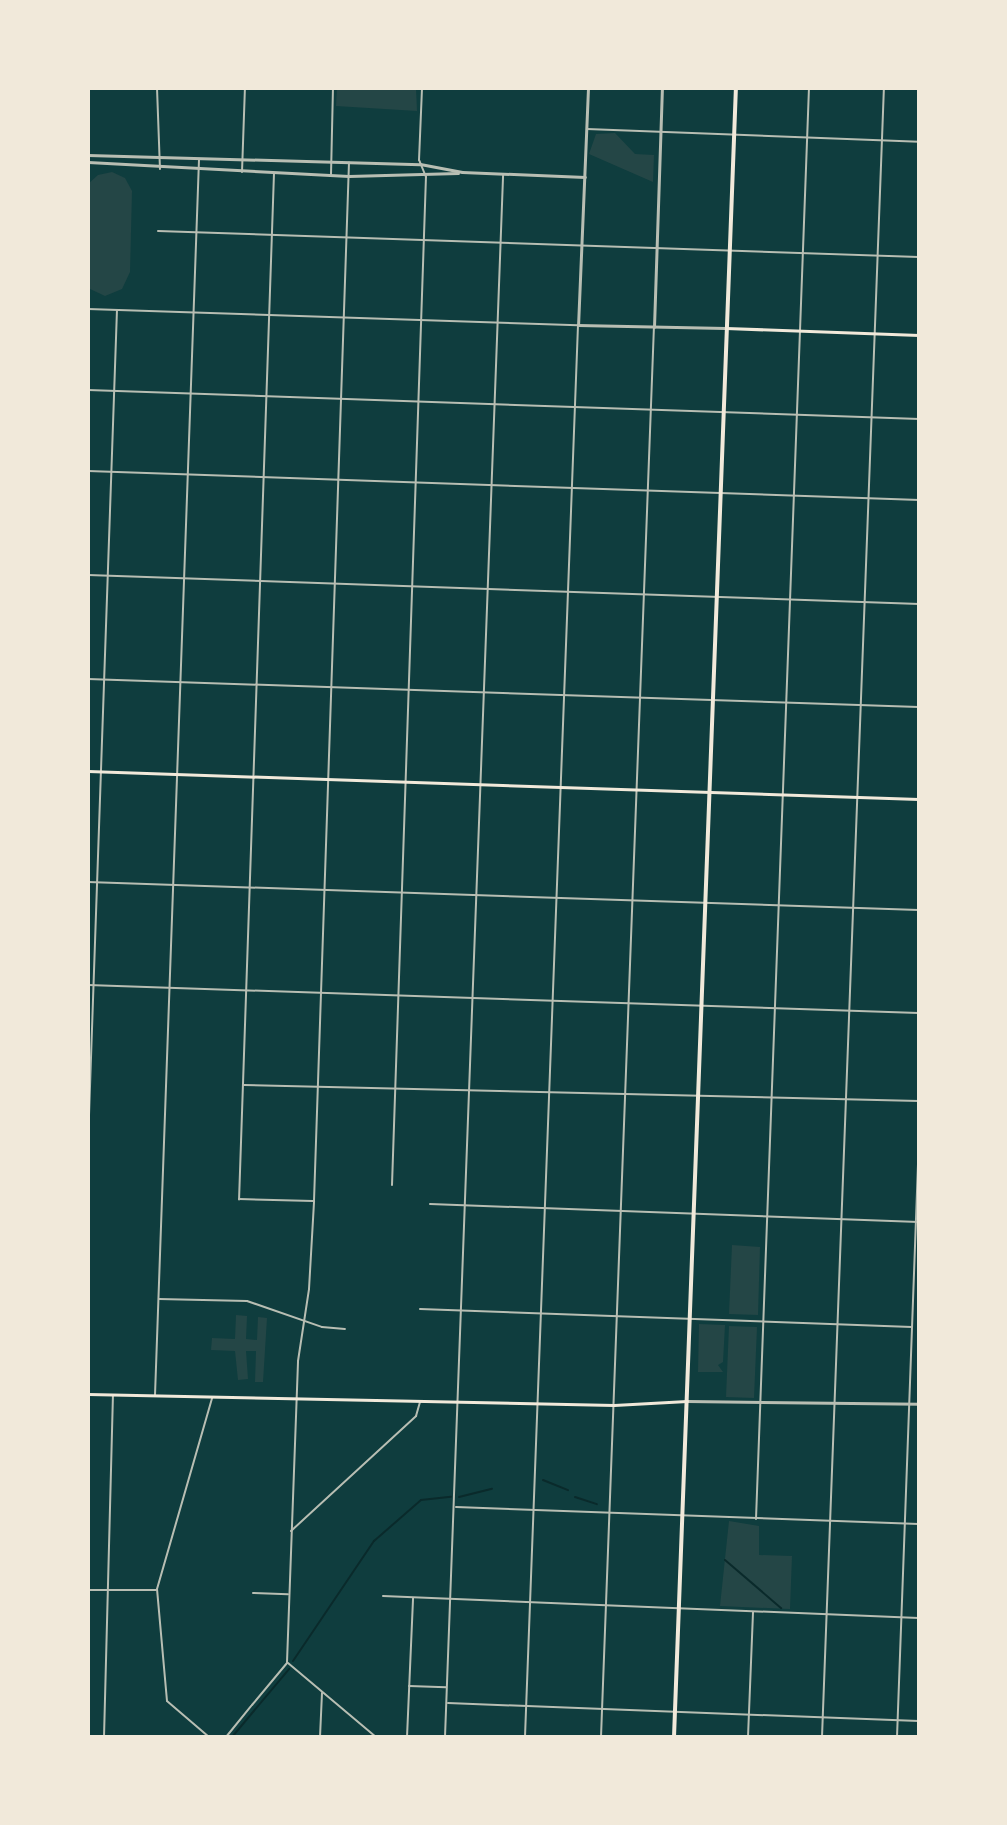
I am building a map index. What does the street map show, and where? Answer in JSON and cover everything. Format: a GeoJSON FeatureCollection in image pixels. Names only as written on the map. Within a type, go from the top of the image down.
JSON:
{"type":"FeatureCollection","features":[{"type":"Feature","properties":{"kind":"main road"},"geometry":{"type":"LineString","coordinates":[[674,1737],[736,88]]}},
{"type":"Feature","properties":{"kind":"main road"},"geometry":{"type":"LineString","coordinates":[[726,328],[919,335]]}},
{"type":"Feature","properties":{"kind":"main road"},"geometry":{"type":"LineString","coordinates":[[88,771],[482,781],[562,791],[919,799]]}},
{"type":"Feature","properties":{"kind":"main road"},"geometry":{"type":"LineString","coordinates":[[88,1394],[614,1405],[687,1401]]}},
{"type":"Feature","properties":{"kind":"street"},"geometry":{"type":"LineString","coordinates":[[157,88],[156,156],[160,169]]}},
{"type":"Feature","properties":{"kind":"street"},"geometry":{"type":"LineString","coordinates":[[242,172],[245,88]]}},
{"type":"Feature","properties":{"kind":"street"},"geometry":{"type":"LineString","coordinates":[[331,175],[333,88]]}},
{"type":"Feature","properties":{"kind":"street"},"geometry":{"type":"LineString","coordinates":[[392,1185],[426,177],[420,164],[422,88]]}},
{"type":"Feature","properties":{"kind":"street"},"geometry":{"type":"LineString","coordinates":[[525,1737],[588,88]]}},
{"type":"Feature","properties":{"kind":"street"},"geometry":{"type":"LineString","coordinates":[[601,1737],[662,88]]}},
{"type":"Feature","properties":{"kind":"street"},"geometry":{"type":"LineString","coordinates":[[756,1519],[809,88]]}},
{"type":"Feature","properties":{"kind":"street"},"geometry":{"type":"LineString","coordinates":[[822,1737],[884,88]]}},
{"type":"Feature","properties":{"kind":"street"},"geometry":{"type":"LineString","coordinates":[[586,129],[919,142]]}},
{"type":"Feature","properties":{"kind":"street"},"geometry":{"type":"LineString","coordinates":[[88,155],[420,164],[462,172],[585,177]]}},
{"type":"Feature","properties":{"kind":"street"},"geometry":{"type":"LineString","coordinates":[[155,1395],[199,157]]}},
{"type":"Feature","properties":{"kind":"street"},"geometry":{"type":"LineString","coordinates":[[283,160],[283,174]]}},
{"type":"Feature","properties":{"kind":"street"},"geometry":{"type":"LineString","coordinates":[[312,175],[313,161]]}},
{"type":"Feature","properties":{"kind":"street"},"geometry":{"type":"LineString","coordinates":[[88,162],[198,171],[380,177],[426,177],[462,172]]}},
{"type":"Feature","properties":{"kind":"street"},"geometry":{"type":"LineString","coordinates":[[226,1737],[287,1662],[296,1397],[314,1201],[349,162]]}},
{"type":"Feature","properties":{"kind":"street"},"geometry":{"type":"LineString","coordinates":[[380,177],[381,163]]}},
{"type":"Feature","properties":{"kind":"street"},"geometry":{"type":"LineString","coordinates":[[274,173],[239,1199],[314,1201]]}},
{"type":"Feature","properties":{"kind":"street"},"geometry":{"type":"LineString","coordinates":[[445,1737],[503,174]]}},
{"type":"Feature","properties":{"kind":"street"},"geometry":{"type":"LineString","coordinates":[[158,231],[919,257]]}},
{"type":"Feature","properties":{"kind":"street"},"geometry":{"type":"LineString","coordinates":[[88,309],[726,328]]}},
{"type":"Feature","properties":{"kind":"street"},"geometry":{"type":"LineString","coordinates":[[88,1144],[117,310]]}},
{"type":"Feature","properties":{"kind":"street"},"geometry":{"type":"LineString","coordinates":[[88,390],[919,419]]}},
{"type":"Feature","properties":{"kind":"street"},"geometry":{"type":"LineString","coordinates":[[88,471],[919,500]]}},
{"type":"Feature","properties":{"kind":"street"},"geometry":{"type":"LineString","coordinates":[[88,575],[919,604]]}},
{"type":"Feature","properties":{"kind":"street"},"geometry":{"type":"LineString","coordinates":[[88,679],[919,707]]}},
{"type":"Feature","properties":{"kind":"street"},"geometry":{"type":"LineString","coordinates":[[88,882],[919,910]]}},
{"type":"Feature","properties":{"kind":"street"},"geometry":{"type":"LineString","coordinates":[[88,985],[919,1013]]}},
{"type":"Feature","properties":{"kind":"street"},"geometry":{"type":"LineString","coordinates":[[242,1085],[919,1101]]}},
{"type":"Feature","properties":{"kind":"street"},"geometry":{"type":"LineString","coordinates":[[897,1737],[919,1137]]}},
{"type":"Feature","properties":{"kind":"street"},"geometry":{"type":"LineString","coordinates":[[430,1204],[917,1222]]}},
{"type":"Feature","properties":{"kind":"street"},"geometry":{"type":"LineString","coordinates":[[159,1299],[247,1301],[304,1321],[345,1329]]}},
{"type":"Feature","properties":{"kind":"street"},"geometry":{"type":"LineString","coordinates":[[420,1309],[913,1327]]}},
{"type":"Feature","properties":{"kind":"street"},"geometry":{"type":"LineString","coordinates":[[104,1737],[114,1394]]}},
{"type":"Feature","properties":{"kind":"street"},"geometry":{"type":"LineString","coordinates":[[209,1737],[167,1701],[157,1590],[212,1397]]}},
{"type":"Feature","properties":{"kind":"street"},"geometry":{"type":"LineString","coordinates":[[290,1531],[416,1416],[420,1400]]}},
{"type":"Feature","properties":{"kind":"street"},"geometry":{"type":"LineString","coordinates":[[687,1401],[919,1404]]}},
{"type":"Feature","properties":{"kind":"street"},"geometry":{"type":"LineString","coordinates":[[455,1507],[919,1524]]}},
{"type":"Feature","properties":{"kind":"street"},"geometry":{"type":"LineString","coordinates":[[88,1590],[157,1590]]}},
{"type":"Feature","properties":{"kind":"street"},"geometry":{"type":"LineString","coordinates":[[253,1593],[289,1594]]}},
{"type":"Feature","properties":{"kind":"street"},"geometry":{"type":"LineString","coordinates":[[383,1596],[919,1618]]}},
{"type":"Feature","properties":{"kind":"street"},"geometry":{"type":"LineString","coordinates":[[407,1737],[413,1597]]}},
{"type":"Feature","properties":{"kind":"street"},"geometry":{"type":"LineString","coordinates":[[748,1737],[753,1611]]}},
{"type":"Feature","properties":{"kind":"street"},"geometry":{"type":"LineString","coordinates":[[287,1662],[376,1737]]}},
{"type":"Feature","properties":{"kind":"street"},"geometry":{"type":"LineString","coordinates":[[409,1686],[447,1687]]}},
{"type":"Feature","properties":{"kind":"street"},"geometry":{"type":"LineString","coordinates":[[320,1737],[322,1692]]}},
{"type":"Feature","properties":{"kind":"street"},"geometry":{"type":"LineString","coordinates":[[447,1703],[919,1721]]}},
{"type":"Feature","properties":{"kind":"shaded area"},"geometry":{"type":"Polygon","coordinates":[[[337,88],[416,88],[417,111],[336,106],[337,88]]]}},
{"type":"Feature","properties":{"kind":"shaded area"},"geometry":{"type":"Polygon","coordinates":[[[615,133],[635,154],[654,155],[653,182],[589,154],[596,134],[615,133]]]}},
{"type":"Feature","properties":{"kind":"shaded area"},"geometry":{"type":"Polygon","coordinates":[[[112,172],[125,178],[132,191],[130,272],[122,289],[105,296],[88,288],[88,184],[98,175],[112,172]]]}},
{"type":"Feature","properties":{"kind":"shaded area"},"geometry":{"type":"Polygon","coordinates":[[[732,1245],[760,1247],[758,1315],[729,1314],[732,1245]]]}},
{"type":"Feature","properties":{"kind":"shaded area"},"geometry":{"type":"Polygon","coordinates":[[[236,1315],[247,1316],[246,1339],[257,1340],[258,1317],[267,1318],[263,1382],[255,1382],[256,1351],[246,1351],[248,1379],[238,1380],[235,1351],[211,1350],[212,1338],[235,1339],[236,1315]]]}},
{"type":"Feature","properties":{"kind":"shaded area"},"geometry":{"type":"Polygon","coordinates":[[[699,1324],[725,1325],[723,1362],[718,1365],[723,1372],[698,1372],[699,1324]]]}},
{"type":"Feature","properties":{"kind":"shaded area"},"geometry":{"type":"Polygon","coordinates":[[[729,1326],[757,1327],[754,1398],[726,1397],[729,1326]]]}},
{"type":"Feature","properties":{"kind":"shaded area"},"geometry":{"type":"Polygon","coordinates":[[[729,1521],[759,1526],[759,1555],[792,1556],[790,1609],[720,1606],[729,1521]]]}},
{"type":"Feature","properties":{"kind":"waterway"},"geometry":{"type":"LineString","coordinates":[[543,1480],[568,1490]]}},
{"type":"Feature","properties":{"kind":"waterway"},"geometry":{"type":"LineString","coordinates":[[459,1497],[492,1489]]}},
{"type":"Feature","properties":{"kind":"waterway"},"geometry":{"type":"LineString","coordinates":[[293,1661],[374,1541],[421,1500],[451,1497]]}},
{"type":"Feature","properties":{"kind":"waterway"},"geometry":{"type":"LineString","coordinates":[[575,1497],[597,1504]]}},
{"type":"Feature","properties":{"kind":"waterway"},"geometry":{"type":"LineString","coordinates":[[725,1560],[781,1608]]}},
{"type":"Feature","properties":{"kind":"waterway"},"geometry":{"type":"LineString","coordinates":[[232,1737],[289,1669]]}}]}
